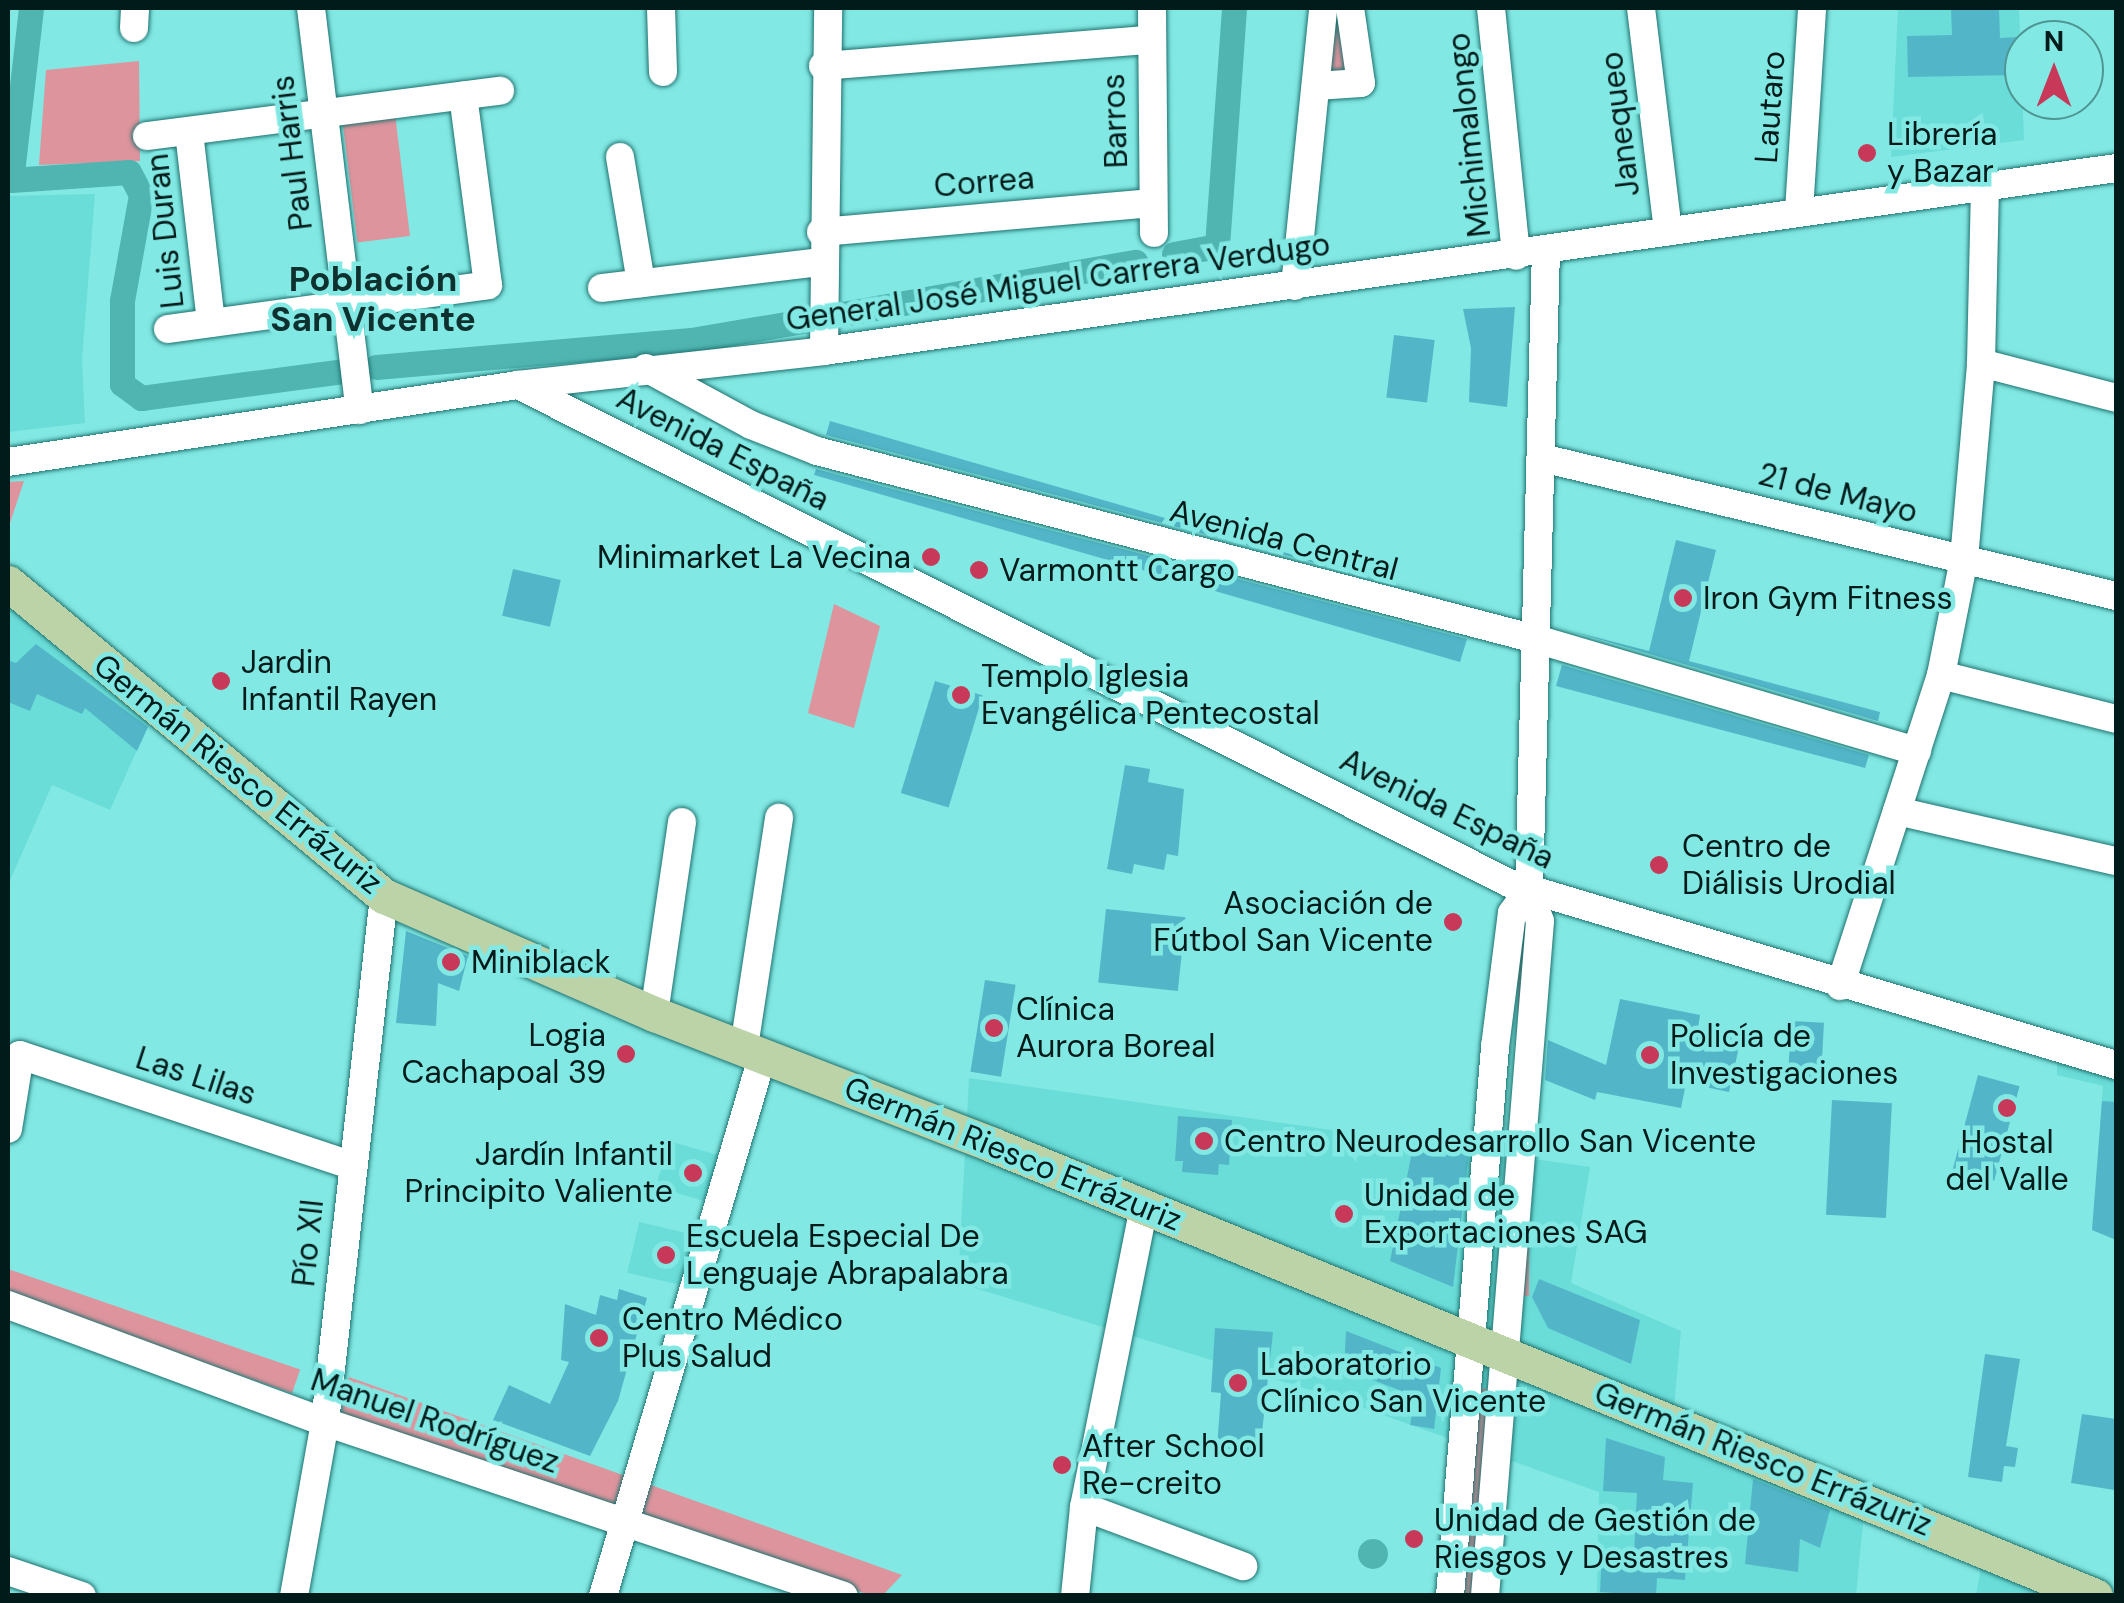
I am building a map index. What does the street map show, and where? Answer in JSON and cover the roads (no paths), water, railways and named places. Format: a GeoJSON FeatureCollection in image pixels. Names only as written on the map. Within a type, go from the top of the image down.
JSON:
{"type":"FeatureCollection","features":[{"type":"Feature","properties":{"kind":"main road","name":"Germán Riesco Errázuriz"},"geometry":{"type":"LineString","coordinates":[[8,584],[384,896],[654,1014],[754,1050],[1144,1207],[2095,1596]]}},
{"type":"Feature","properties":{"kind":"street","name":"Paul Harris"},"geometry":{"type":"LineString","coordinates":[[311,8],[320,114],[360,410]]}},
{"type":"Feature","properties":{"kind":"street"},"geometry":{"type":"LineString","coordinates":[[661,8],[663,72]]}},
{"type":"Feature","properties":{"kind":"street"},"geometry":{"type":"LineString","coordinates":[[824,351],[820,262],[823,66],[828,8]]}},
{"type":"Feature","properties":{"kind":"street","name":"Barros"},"geometry":{"type":"LineString","coordinates":[[1152,8],[1148,40],[1154,233]]}},
{"type":"Feature","properties":{"kind":"street"},"geometry":{"type":"LineString","coordinates":[[1295,286],[1323,8]]}},
{"type":"Feature","properties":{"kind":"street"},"geometry":{"type":"LineString","coordinates":[[1316,86],[1362,83],[1350,8]]}},
{"type":"Feature","properties":{"kind":"street","name":"Michimalongo"},"geometry":{"type":"LineString","coordinates":[[1491,8],[1516,256]]}},
{"type":"Feature","properties":{"kind":"street","name":"Janequeo"},"geometry":{"type":"LineString","coordinates":[[1641,8],[1668,231]]}},
{"type":"Feature","properties":{"kind":"street","name":"Lautaro"},"geometry":{"type":"LineString","coordinates":[[1799,211],[1812,8]]}},
{"type":"Feature","properties":{"kind":"street"},"geometry":{"type":"LineString","coordinates":[[823,66],[1148,40]]}},
{"type":"Feature","properties":{"kind":"street"},"geometry":{"type":"LineString","coordinates":[[147,136],[500,91]]}},
{"type":"Feature","properties":{"kind":"street"},"geometry":{"type":"LineString","coordinates":[[168,328],[488,285],[463,96]]}},
{"type":"Feature","properties":{"kind":"street","name":"Luis Duran"},"geometry":{"type":"LineString","coordinates":[[189,132],[210,323]]}},
{"type":"Feature","properties":{"kind":"street"},"geometry":{"type":"LineString","coordinates":[[620,157],[641,284]]}},
{"type":"Feature","properties":{"kind":"street","name":"General José Miguel Carrera Verdugo"},"geometry":{"type":"LineString","coordinates":[[8,462],[518,385],[824,351],[1516,256],[1985,183],[2116,168]]}},
{"type":"Feature","properties":{"kind":"street"},"geometry":{"type":"LineString","coordinates":[[1840,986],[1941,675],[1964,559],[1981,363],[1985,183]]}},
{"type":"Feature","properties":{"kind":"street","name":"Correa"},"geometry":{"type":"LineString","coordinates":[[821,232],[1153,203]]}},
{"type":"Feature","properties":{"kind":"street"},"geometry":{"type":"LineString","coordinates":[[1485,1596],[1540,920],[1528,890],[1539,640],[1546,249]]}},
{"type":"Feature","properties":{"kind":"street"},"geometry":{"type":"LineString","coordinates":[[602,288],[820,262]]}},
{"type":"Feature","properties":{"kind":"street"},"geometry":{"type":"LineString","coordinates":[[1981,363],[2116,398]]}},
{"type":"Feature","properties":{"kind":"street","name":"Avenida Central"},"geometry":{"type":"LineString","coordinates":[[646,368],[751,426],[818,451],[1539,640],[1917,751]]}},
{"type":"Feature","properties":{"kind":"street","name":"Avenida España"},"geometry":{"type":"LineString","coordinates":[[518,385],[1528,890],[1840,986],[2116,1065]]}},
{"type":"Feature","properties":{"kind":"street","name":"21 de Mayo"},"geometry":{"type":"LineString","coordinates":[[1542,458],[2116,596]]}},
{"type":"Feature","properties":{"kind":"street"},"geometry":{"type":"LineString","coordinates":[[1941,675],[2116,719]]}},
{"type":"Feature","properties":{"kind":"street"},"geometry":{"type":"LineString","coordinates":[[1897,811],[2116,861]]}},
{"type":"Feature","properties":{"kind":"street"},"geometry":{"type":"LineString","coordinates":[[602,1596],[628,1524],[754,1050],[779,818]]}},
{"type":"Feature","properties":{"kind":"street"},"geometry":{"type":"LineString","coordinates":[[654,1014],[682,822]]}},
{"type":"Feature","properties":{"kind":"street"},"geometry":{"type":"LineString","coordinates":[[1450,1596],[1469,1340],[1512,913],[1528,890]]}},
{"type":"Feature","properties":{"kind":"street","name":"Pío XII"},"geometry":{"type":"LineString","coordinates":[[294,1596],[325,1422],[384,896]]}},
{"type":"Feature","properties":{"kind":"street","name":"Las Lilas"},"geometry":{"type":"LineString","coordinates":[[8,1130],[20,1055],[351,1164]]}},
{"type":"Feature","properties":{"kind":"street"},"geometry":{"type":"LineString","coordinates":[[1075,1596],[1084,1507],[1144,1207]]}},
{"type":"Feature","properties":{"kind":"street","name":"Manuel Rodríguez"},"geometry":{"type":"LineString","coordinates":[[8,1305],[325,1422],[844,1596]]}},
{"type":"Feature","properties":{"kind":"street"},"geometry":{"type":"LineString","coordinates":[[1084,1507],[1243,1566]]}},
{"type":"Feature","properties":{"kind":"street"},"geometry":{"type":"LineString","coordinates":[[8,1571],[82,1596]]}},
{"type":"Feature","properties":{"kind":"waterway"},"geometry":{"type":"LineString","coordinates":[[31,8],[11,180],[129,172],[141,195],[122,301],[122,384],[141,398],[337,372]]}},
{"type":"Feature","properties":{"kind":"waterway"},"geometry":{"type":"LineString","coordinates":[[1174,254],[1217,246],[1234,8]]}},
{"type":"Feature","properties":{"kind":"waterway"},"geometry":{"type":"LineString","coordinates":[[842,314],[1135,262]]}},
{"type":"Feature","properties":{"kind":"waterway"},"geometry":{"type":"LineString","coordinates":[[376,367],[691,340],[803,321]]}},
{"type":"Feature","properties":{"kind":"place","name":"Librería y Bazar"},"geometry":{"type":"Point","coordinates":[1867,153]}},
{"type":"Feature","properties":{"kind":"place","name":"Minimarket La Vecina"},"geometry":{"type":"Point","coordinates":[931,557]}},
{"type":"Feature","properties":{"kind":"place","name":"Varmontt Cargo"},"geometry":{"type":"Point","coordinates":[979,570]}},
{"type":"Feature","properties":{"kind":"place","name":"Iron Gym Fitness"},"geometry":{"type":"Point","coordinates":[1683,598]}},
{"type":"Feature","properties":{"kind":"place","name":"Jardin Infantil Rayen"},"geometry":{"type":"Point","coordinates":[221,681]}},
{"type":"Feature","properties":{"kind":"place","name":"Templo Iglesia Evangélica Pentecostal"},"geometry":{"type":"Point","coordinates":[961,695]}},
{"type":"Feature","properties":{"kind":"place","name":"Centro de Diálisis Urodial"},"geometry":{"type":"Point","coordinates":[1659,865]}},
{"type":"Feature","properties":{"kind":"place","name":"Asociación de Fútbol San Vicente"},"geometry":{"type":"Point","coordinates":[1453,922]}},
{"type":"Feature","properties":{"kind":"place","name":"Miniblack"},"geometry":{"type":"Point","coordinates":[451,962]}},
{"type":"Feature","properties":{"kind":"place","name":"Clínica Aurora Boreal"},"geometry":{"type":"Point","coordinates":[994,1028]}},
{"type":"Feature","properties":{"kind":"place","name":"Logia Cachapoal 39"},"geometry":{"type":"Point","coordinates":[626,1054]}},
{"type":"Feature","properties":{"kind":"place","name":"Policía de Investigaciones"},"geometry":{"type":"Point","coordinates":[1650,1055]}},
{"type":"Feature","properties":{"kind":"place","name":"Hostal del Valle"},"geometry":{"type":"Point","coordinates":[2007,1108]}},
{"type":"Feature","properties":{"kind":"place","name":"Centro Neurodesarrollo San Vicente"},"geometry":{"type":"Point","coordinates":[1204,1141]}},
{"type":"Feature","properties":{"kind":"place","name":"Jardín Infantil Principito Valiente"},"geometry":{"type":"Point","coordinates":[693,1173]}},
{"type":"Feature","properties":{"kind":"place","name":"Unidad de Exportaciones SAG"},"geometry":{"type":"Point","coordinates":[1344,1214]}},
{"type":"Feature","properties":{"kind":"place","name":"Escuela Especial De Lenguaje Abrapalabra"},"geometry":{"type":"Point","coordinates":[666,1255]}},
{"type":"Feature","properties":{"kind":"place","name":"Centro Médico Plus Salud"},"geometry":{"type":"Point","coordinates":[599,1338]}},
{"type":"Feature","properties":{"kind":"place","name":"Laboratorio Clínico San Vicente"},"geometry":{"type":"Point","coordinates":[1238,1383]}},
{"type":"Feature","properties":{"kind":"place","name":"After School Re-creito"},"geometry":{"type":"Point","coordinates":[1062,1465]}},
{"type":"Feature","properties":{"kind":"place","name":"Unidad de Gestión de Riesgos y Desastres"},"geometry":{"type":"Point","coordinates":[1414,1539]}},
{"type":"Feature","properties":{"kind":"district","name":"Población San Vicente"},"geometry":{"type":"Point","coordinates":[373,299]}}]}
